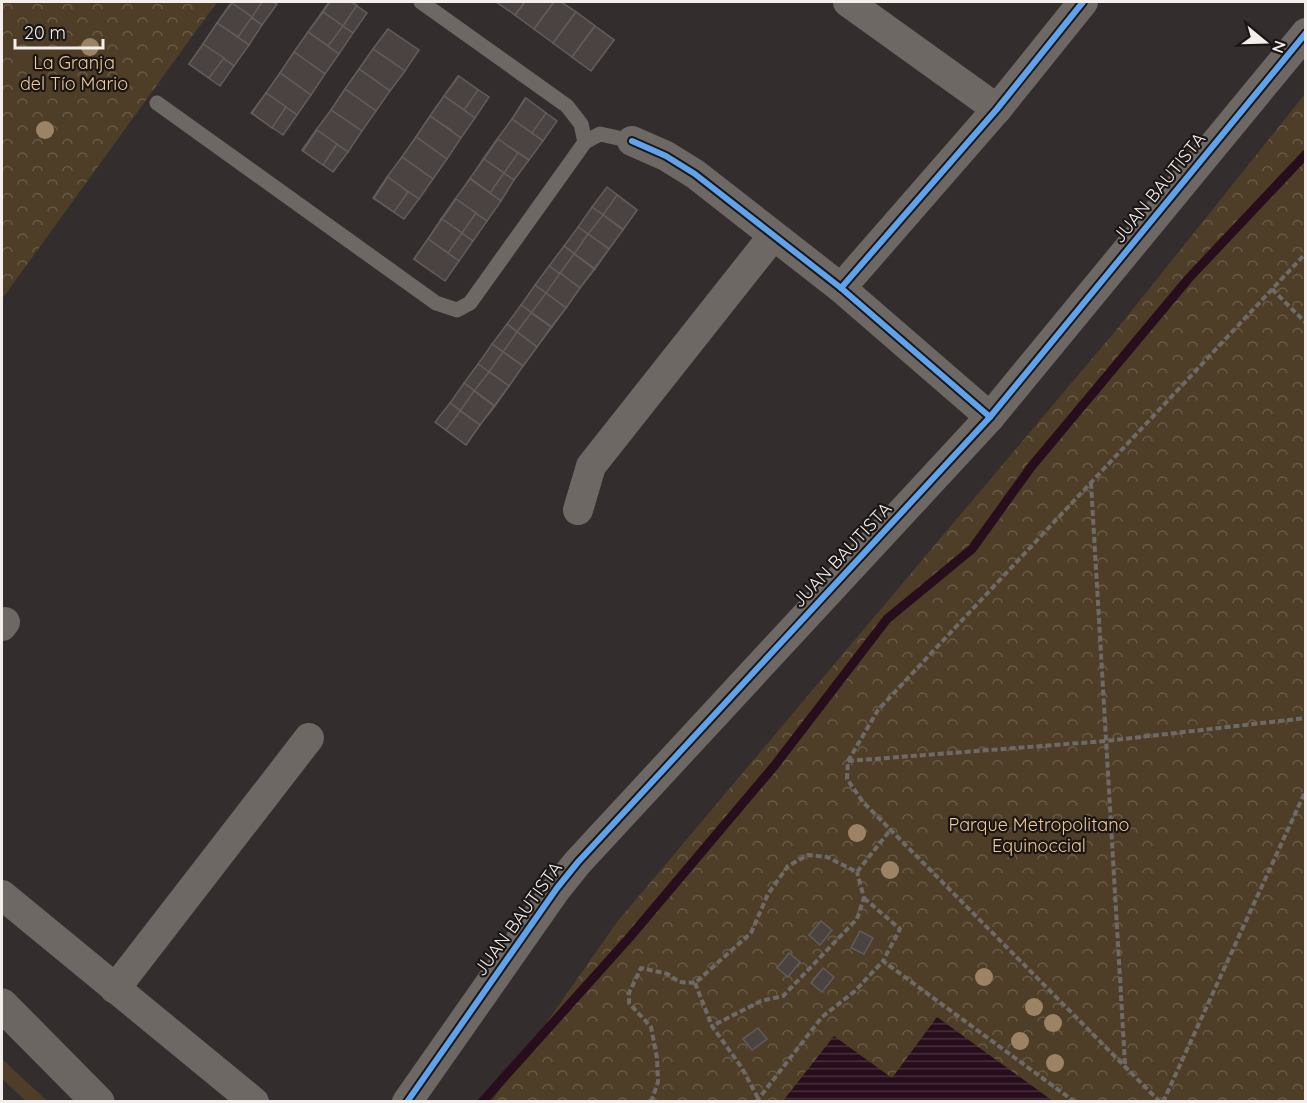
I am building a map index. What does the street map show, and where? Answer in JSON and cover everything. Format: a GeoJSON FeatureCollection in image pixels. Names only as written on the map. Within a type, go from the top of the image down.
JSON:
{"type":"FeatureCollection","features":[{"type":"Feature","properties":{"kind":"highway"},"geometry":{"type":"LineString","coordinates":[[2,1005],[98,1101]]}},
{"type":"Feature","properties":{"kind":"street"},"geometry":{"type":"LineString","coordinates":[[848,2],[997,109]]}},
{"type":"Feature","properties":{"kind":"street"},"geometry":{"type":"LineString","coordinates":[[841,288],[997,109],[1083,2]]}},
{"type":"Feature","properties":{"kind":"street","name":"JUAN BAUTISTA"},"geometry":{"type":"LineString","coordinates":[[407,1101],[557,888],[578,862],[990,417],[1305,33]]}},
{"type":"Feature","properties":{"kind":"street"},"geometry":{"type":"LineString","coordinates":[[632,141],[666,156],[695,174],[841,288],[990,417]]}},
{"type":"Feature","properties":{"kind":"street"},"geometry":{"type":"LineString","coordinates":[[578,510],[591,466],[773,236]]}},
{"type":"Feature","properties":{"kind":"street"},"geometry":{"type":"LineString","coordinates":[[115,989],[309,738]]}},
{"type":"Feature","properties":{"kind":"street"},"geometry":{"type":"LineString","coordinates":[[2,895],[254,1101]]}},
{"type":"Feature","properties":{"kind":"lane"},"geometry":{"type":"LineString","coordinates":[[421,2],[567,106],[581,124],[585,142]]}},
{"type":"Feature","properties":{"kind":"lane"},"geometry":{"type":"LineString","coordinates":[[157,104],[436,303],[457,310],[470,303],[585,142],[600,134],[632,141]]}},
{"type":"Feature","properties":{"kind":"path"},"geometry":{"type":"LineString","coordinates":[[1305,254],[878,710],[848,760],[847,778],[863,802],[1159,1101],[1305,790]]}},
{"type":"Feature","properties":{"kind":"path"},"geometry":{"type":"LineString","coordinates":[[1272,289],[1305,323]]}},
{"type":"Feature","properties":{"kind":"path"},"geometry":{"type":"LineString","coordinates":[[1091,483],[1125,1065]]}},
{"type":"Feature","properties":{"kind":"path"},"geometry":{"type":"LineString","coordinates":[[848,760],[1106,741],[1305,717]]}},
{"type":"Feature","properties":{"kind":"path"},"geometry":{"type":"LineString","coordinates":[[857,872],[891,829]]}},
{"type":"Feature","properties":{"kind":"path"},"geometry":{"type":"LineString","coordinates":[[651,1101],[658,1082],[657,1058],[651,1027],[629,1003],[629,993],[641,968],[668,974],[679,982],[695,983],[751,933],[768,894],[788,866],[808,855],[826,857],[857,872],[864,898],[857,919],[783,996],[761,1001],[712,1026]]}},
{"type":"Feature","properties":{"kind":"path"},"geometry":{"type":"LineString","coordinates":[[695,983],[712,1026],[741,1068],[757,1100],[822,1017],[855,991],[883,961],[900,929],[864,898]]}},
{"type":"Feature","properties":{"kind":"path"},"geometry":{"type":"LineString","coordinates":[[883,961],[1075,1101]]}},
{"type":"Feature","properties":{"kind":"green space","name":"La Granja del Tío Mario"},"geometry":{"type":"Polygon","coordinates":[[[2,2],[217,2],[2,299],[2,2]]]}},
{"type":"Feature","properties":{"kind":"green space","name":"Parque Metropolitano Equinoccial"},"geometry":{"type":"Polygon","coordinates":[[[1305,94],[1305,1101],[491,1102],[617,922],[1117,329],[1305,94]]]}},
{"type":"Feature","properties":{"kind":"green space"},"geometry":{"type":"Polygon","coordinates":[[[2,1059],[47,1101],[26,1101],[2,1079],[2,1059]]]}},
{"type":"Feature","properties":{"kind":"shaded area"},"geometry":{"type":"Polygon","coordinates":[[[937,1017],[1053,1101],[783,1101],[834,1036],[892,1078],[937,1017]]]}},
{"type":"Feature","properties":{"kind":"building"},"geometry":{"type":"Polygon","coordinates":[[[232,2],[272,2],[277,4],[262,25],[232,2]]]}},
{"type":"Feature","properties":{"kind":"building"},"geometry":{"type":"Polygon","coordinates":[[[233,2],[262,2],[252,17],[233,2]]]}},
{"type":"Feature","properties":{"kind":"building"},"geometry":{"type":"Polygon","coordinates":[[[329,2],[351,2],[367,13],[353,33],[322,12],[329,2]]]}},
{"type":"Feature","properties":{"kind":"building"},"geometry":{"type":"Polygon","coordinates":[[[330,2],[351,2],[357,5],[343,26],[323,12],[330,2]]]}},
{"type":"Feature","properties":{"kind":"building"},"geometry":{"type":"Polygon","coordinates":[[[496,2],[525,2],[515,15],[496,2]]]}},
{"type":"Feature","properties":{"kind":"building"},"geometry":{"type":"Polygon","coordinates":[[[525,2],[554,2],[542,18],[523,4],[525,2]]]}},
{"type":"Feature","properties":{"kind":"building"},"geometry":{"type":"Polygon","coordinates":[[[525,2],[554,2],[534,29],[515,15],[525,2]]]}},
{"type":"Feature","properties":{"kind":"building"},"geometry":{"type":"Polygon","coordinates":[[[554,2],[561,2],[576,12],[561,32],[542,18],[554,2]]]}},
{"type":"Feature","properties":{"kind":"building"},"geometry":{"type":"Polygon","coordinates":[[[554,2],[561,2],[576,12],[553,43],[534,29],[554,2]]]}},
{"type":"Feature","properties":{"kind":"building"},"geometry":{"type":"Polygon","coordinates":[[[231,3],[262,25],[249,45],[217,23],[231,3]]]}},
{"type":"Feature","properties":{"kind":"building"},"geometry":{"type":"Polygon","coordinates":[[[232,3],[252,17],[238,37],[217,23],[232,3]]]}},
{"type":"Feature","properties":{"kind":"building"},"geometry":{"type":"Polygon","coordinates":[[[322,12],[353,33],[339,54],[308,32],[322,12]]]}},
{"type":"Feature","properties":{"kind":"building"},"geometry":{"type":"Polygon","coordinates":[[[323,12],[343,26],[328,46],[308,32],[323,12]]]}},
{"type":"Feature","properties":{"kind":"building"},"geometry":{"type":"Polygon","coordinates":[[[576,12],[595,26],[580,46],[561,32],[576,12]]]}},
{"type":"Feature","properties":{"kind":"building"},"geometry":{"type":"Polygon","coordinates":[[[576,12],[595,26],[572,57],[553,43],[576,12]]]}},
{"type":"Feature","properties":{"kind":"building"},"geometry":{"type":"Polygon","coordinates":[[[217,23],[238,37],[224,58],[203,44],[217,23]]]}},
{"type":"Feature","properties":{"kind":"building"},"geometry":{"type":"Polygon","coordinates":[[[217,23],[249,45],[234,66],[203,44],[217,23]]]}},
{"type":"Feature","properties":{"kind":"building"},"geometry":{"type":"Polygon","coordinates":[[[595,26],[614,40],[599,60],[580,46],[595,26]]]}},
{"type":"Feature","properties":{"kind":"building"},"geometry":{"type":"Polygon","coordinates":[[[595,26],[614,40],[591,71],[572,57],[595,26]]]}},
{"type":"Feature","properties":{"kind":"building"},"geometry":{"type":"Polygon","coordinates":[[[388,29],[408,43],[394,63],[373,49],[388,29]]]}},
{"type":"Feature","properties":{"kind":"building"},"geometry":{"type":"Polygon","coordinates":[[[388,29],[419,50],[405,71],[373,49],[388,29]]]}},
{"type":"Feature","properties":{"kind":"building"},"geometry":{"type":"Polygon","coordinates":[[[308,32],[328,46],[314,67],[294,52],[308,32]]]}},
{"type":"Feature","properties":{"kind":"building"},"geometry":{"type":"Polygon","coordinates":[[[308,32],[339,54],[325,74],[294,52],[308,32]]]}},
{"type":"Feature","properties":{"kind":"building"},"geometry":{"type":"Polygon","coordinates":[[[203,44],[234,66],[220,86],[189,64],[203,44]]]}},
{"type":"Feature","properties":{"kind":"building"},"geometry":{"type":"Polygon","coordinates":[[[203,44],[224,58],[209,78],[189,64],[203,44]]]}},
{"type":"Feature","properties":{"kind":"building"},"geometry":{"type":"Polygon","coordinates":[[[373,49],[394,63],[379,83],[359,69],[373,49]]]}},
{"type":"Feature","properties":{"kind":"building"},"geometry":{"type":"Polygon","coordinates":[[[373,49],[405,71],[390,91],[359,69],[373,49]]]}},
{"type":"Feature","properties":{"kind":"building"},"geometry":{"type":"Polygon","coordinates":[[[294,52],[314,67],[300,87],[280,73],[294,52]]]}},
{"type":"Feature","properties":{"kind":"building"},"geometry":{"type":"Polygon","coordinates":[[[294,52],[325,74],[311,95],[280,73],[294,52]]]}},
{"type":"Feature","properties":{"kind":"building"},"geometry":{"type":"Polygon","coordinates":[[[359,69],[379,83],[365,104],[345,89],[359,69]]]}},
{"type":"Feature","properties":{"kind":"building"},"geometry":{"type":"Polygon","coordinates":[[[359,69],[390,91],[376,111],[345,89],[359,69]]]}},
{"type":"Feature","properties":{"kind":"building"},"geometry":{"type":"Polygon","coordinates":[[[280,73],[300,87],[286,107],[266,93],[280,73]]]}},
{"type":"Feature","properties":{"kind":"building"},"geometry":{"type":"Polygon","coordinates":[[[280,73],[311,95],[297,115],[266,93],[280,73]]]}},
{"type":"Feature","properties":{"kind":"building"},"geometry":{"type":"Polygon","coordinates":[[[458,76],[489,97],[475,118],[444,96],[458,76]]]}},
{"type":"Feature","properties":{"kind":"building"},"geometry":{"type":"Polygon","coordinates":[[[459,76],[478,90],[464,110],[444,96],[459,76]]]}},
{"type":"Feature","properties":{"kind":"building"},"geometry":{"type":"Polygon","coordinates":[[[345,89],[365,104],[351,124],[331,110],[345,89]]]}},
{"type":"Feature","properties":{"kind":"building"},"geometry":{"type":"Polygon","coordinates":[[[345,89],[376,111],[362,131],[331,110],[345,89]]]}},
{"type":"Feature","properties":{"kind":"building"},"geometry":{"type":"Polygon","coordinates":[[[266,93],[297,115],[283,135],[251,113],[266,93]]]}},
{"type":"Feature","properties":{"kind":"building"},"geometry":{"type":"Polygon","coordinates":[[[266,93],[286,107],[272,128],[252,113],[266,93]]]}},
{"type":"Feature","properties":{"kind":"building"},"geometry":{"type":"Polygon","coordinates":[[[444,96],[464,110],[451,130],[430,116],[444,96]]]}},
{"type":"Feature","properties":{"kind":"building"},"geometry":{"type":"Polygon","coordinates":[[[444,96],[475,118],[461,138],[430,116],[444,96]]]}},
{"type":"Feature","properties":{"kind":"building"},"geometry":{"type":"Polygon","coordinates":[[[525,98],[557,121],[543,141],[512,119],[525,98]]]}},
{"type":"Feature","properties":{"kind":"building"},"geometry":{"type":"Polygon","coordinates":[[[526,98],[546,113],[532,133],[512,119],[526,98]]]}},
{"type":"Feature","properties":{"kind":"building"},"geometry":{"type":"Polygon","coordinates":[[[331,110],[351,124],[337,144],[317,130],[331,110]]]}},
{"type":"Feature","properties":{"kind":"building"},"geometry":{"type":"Polygon","coordinates":[[[331,110],[362,131],[348,152],[316,130],[331,110]]]}},
{"type":"Feature","properties":{"kind":"building"},"geometry":{"type":"Polygon","coordinates":[[[430,116],[451,130],[436,151],[416,137],[430,116]]]}},
{"type":"Feature","properties":{"kind":"building"},"geometry":{"type":"Polygon","coordinates":[[[430,116],[461,138],[447,159],[416,137],[430,116]]]}},
{"type":"Feature","properties":{"kind":"building"},"geometry":{"type":"Polygon","coordinates":[[[512,119],[532,133],[518,153],[498,139],[512,119]]]}},
{"type":"Feature","properties":{"kind":"building"},"geometry":{"type":"Polygon","coordinates":[[[512,119],[543,141],[529,160],[497,139],[512,119]]]}},
{"type":"Feature","properties":{"kind":"building"},"geometry":{"type":"Polygon","coordinates":[[[316,130],[348,152],[333,172],[302,150],[316,130]]]}},
{"type":"Feature","properties":{"kind":"building"},"geometry":{"type":"Polygon","coordinates":[[[317,130],[337,144],[323,165],[303,151],[317,130]]]}},
{"type":"Feature","properties":{"kind":"building"},"geometry":{"type":"Polygon","coordinates":[[[416,137],[436,151],[422,171],[402,157],[416,137]]]}},
{"type":"Feature","properties":{"kind":"building"},"geometry":{"type":"Polygon","coordinates":[[[416,137],[447,159],[433,179],[402,157],[416,137]]]}},
{"type":"Feature","properties":{"kind":"building"},"geometry":{"type":"Polygon","coordinates":[[[497,139],[529,160],[514,180],[483,159],[497,139]]]}},
{"type":"Feature","properties":{"kind":"building"},"geometry":{"type":"Polygon","coordinates":[[[498,139],[518,153],[504,173],[484,159],[498,139]]]}},
{"type":"Feature","properties":{"kind":"building"},"geometry":{"type":"Polygon","coordinates":[[[402,157],[422,171],[408,192],[388,177],[402,157]]]}},
{"type":"Feature","properties":{"kind":"building"},"geometry":{"type":"Polygon","coordinates":[[[402,157],[433,179],[419,199],[387,177],[402,157]]]}},
{"type":"Feature","properties":{"kind":"building"},"geometry":{"type":"Polygon","coordinates":[[[483,159],[514,180],[501,201],[470,179],[483,159]]]}},
{"type":"Feature","properties":{"kind":"building"},"geometry":{"type":"Polygon","coordinates":[[[484,159],[504,173],[490,193],[470,178],[484,159]]]}},
{"type":"Feature","properties":{"kind":"building"},"geometry":{"type":"Polygon","coordinates":[[[387,177],[419,199],[404,219],[373,198],[387,177]]]}},
{"type":"Feature","properties":{"kind":"building"},"geometry":{"type":"Polygon","coordinates":[[[388,177],[408,192],[394,212],[374,198],[388,177]]]}},
{"type":"Feature","properties":{"kind":"building"},"geometry":{"type":"Polygon","coordinates":[[[470,178],[490,193],[476,213],[456,199],[470,178]]]}},
{"type":"Feature","properties":{"kind":"building"},"geometry":{"type":"Polygon","coordinates":[[[470,179],[501,201],[487,221],[455,199],[470,179]]]}},
{"type":"Feature","properties":{"kind":"building"},"geometry":{"type":"Polygon","coordinates":[[[607,187],[637,210],[623,229],[592,207],[607,187]]]}},
{"type":"Feature","properties":{"kind":"building"},"geometry":{"type":"Polygon","coordinates":[[[617,195],[637,210],[623,230],[603,215],[617,195]]]}},
{"type":"Feature","properties":{"kind":"building"},"geometry":{"type":"Polygon","coordinates":[[[455,199],[487,221],[473,241],[441,219],[455,199]]]}},
{"type":"Feature","properties":{"kind":"building"},"geometry":{"type":"Polygon","coordinates":[[[456,199],[476,213],[462,233],[442,219],[456,199]]]}},
{"type":"Feature","properties":{"kind":"building"},"geometry":{"type":"Polygon","coordinates":[[[592,207],[623,229],[609,249],[578,227],[592,207]]]}},
{"type":"Feature","properties":{"kind":"building"},"geometry":{"type":"Polygon","coordinates":[[[603,215],[623,230],[609,249],[588,234],[603,215]]]}},
{"type":"Feature","properties":{"kind":"building"},"geometry":{"type":"Polygon","coordinates":[[[441,219],[473,241],[459,261],[428,239],[441,219]]]}},
{"type":"Feature","properties":{"kind":"building"},"geometry":{"type":"Polygon","coordinates":[[[442,219],[462,233],[448,253],[428,239],[442,219]]]}},
{"type":"Feature","properties":{"kind":"building"},"geometry":{"type":"Polygon","coordinates":[[[578,227],[609,249],[595,269],[564,246],[578,227]]]}},
{"type":"Feature","properties":{"kind":"building"},"geometry":{"type":"Polygon","coordinates":[[[588,234],[609,249],[594,269],[574,254],[588,234]]]}},
{"type":"Feature","properties":{"kind":"building"},"geometry":{"type":"Polygon","coordinates":[[[428,239],[448,253],[434,273],[414,259],[428,239]]]}},
{"type":"Feature","properties":{"kind":"building"},"geometry":{"type":"Polygon","coordinates":[[[428,239],[459,261],[445,281],[414,259],[428,239]]]}},
{"type":"Feature","properties":{"kind":"building"},"geometry":{"type":"Polygon","coordinates":[[[564,246],[595,269],[580,288],[549,266],[564,246]]]}},
{"type":"Feature","properties":{"kind":"building"},"geometry":{"type":"Polygon","coordinates":[[[574,254],[594,269],[580,288],[560,273],[574,254]]]}},
{"type":"Feature","properties":{"kind":"building"},"geometry":{"type":"Polygon","coordinates":[[[549,266],[580,288],[566,308],[535,285],[549,266]]]}},
{"type":"Feature","properties":{"kind":"building"},"geometry":{"type":"Polygon","coordinates":[[[560,273],[580,288],[566,308],[546,293],[560,273]]]}},
{"type":"Feature","properties":{"kind":"building"},"geometry":{"type":"Polygon","coordinates":[[[535,285],[566,308],[552,327],[521,305],[535,285]]]}},
{"type":"Feature","properties":{"kind":"building"},"geometry":{"type":"Polygon","coordinates":[[[546,293],[566,308],[551,327],[531,313],[546,293]]]}},
{"type":"Feature","properties":{"kind":"building"},"geometry":{"type":"Polygon","coordinates":[[[521,305],[552,327],[537,347],[507,324],[521,305]]]}},
{"type":"Feature","properties":{"kind":"building"},"geometry":{"type":"Polygon","coordinates":[[[531,313],[551,327],[537,347],[517,332],[531,313]]]}},
{"type":"Feature","properties":{"kind":"building"},"geometry":{"type":"Polygon","coordinates":[[[507,324],[537,347],[523,366],[492,344],[507,324]]]}},
{"type":"Feature","properties":{"kind":"building"},"geometry":{"type":"Polygon","coordinates":[[[517,332],[537,347],[523,366],[503,352],[517,332]]]}},
{"type":"Feature","properties":{"kind":"building"},"geometry":{"type":"Polygon","coordinates":[[[492,344],[523,366],[509,386],[478,364],[492,344]]]}},
{"type":"Feature","properties":{"kind":"building"},"geometry":{"type":"Polygon","coordinates":[[[503,352],[523,366],[509,386],[489,372],[503,352]]]}},
{"type":"Feature","properties":{"kind":"building"},"geometry":{"type":"Polygon","coordinates":[[[478,364],[509,386],[495,406],[464,383],[478,364]]]}},
{"type":"Feature","properties":{"kind":"building"},"geometry":{"type":"Polygon","coordinates":[[[489,372],[509,386],[494,406],[474,391],[489,372]]]}},
{"type":"Feature","properties":{"kind":"building"},"geometry":{"type":"Polygon","coordinates":[[[464,383],[495,406],[480,425],[450,403],[464,383]]]}},
{"type":"Feature","properties":{"kind":"building"},"geometry":{"type":"Polygon","coordinates":[[[474,391],[494,406],[480,425],[460,411],[474,391]]]}},
{"type":"Feature","properties":{"kind":"building"},"geometry":{"type":"Polygon","coordinates":[[[450,403],[480,425],[466,445],[435,422],[450,403]]]}},
{"type":"Feature","properties":{"kind":"building"},"geometry":{"type":"Polygon","coordinates":[[[460,411],[480,425],[466,445],[446,430],[460,411]]]}},
{"type":"Feature","properties":{"kind":"building"},"geometry":{"type":"Polygon","coordinates":[[[821,921],[832,930],[820,945],[809,935],[821,921]]]}},
{"type":"Feature","properties":{"kind":"building"},"geometry":{"type":"Polygon","coordinates":[[[860,931],[873,938],[864,954],[851,948],[860,931]]]}},
{"type":"Feature","properties":{"kind":"building"},"geometry":{"type":"Polygon","coordinates":[[[789,953],[800,962],[788,977],[777,968],[789,953]]]}},
{"type":"Feature","properties":{"kind":"building"},"geometry":{"type":"Polygon","coordinates":[[[823,968],[834,977],[822,992],[811,983],[823,968]]]}},
{"type":"Feature","properties":{"kind":"building"},"geometry":{"type":"Polygon","coordinates":[[[758,1028],[767,1039],[752,1050],[743,1039],[758,1028]]]}},
{"type":"Feature","properties":{"kind":"waterway"},"geometry":{"type":"LineString","coordinates":[[482,1102],[629,938],[775,765],[887,619],[972,549],[1031,467],[1189,278],[1306,154]]}},
{"type":"Feature","properties":{"kind":"cycle path"},"geometry":{"type":"LineString","coordinates":[[841,288],[997,109],[1083,2]]}},
{"type":"Feature","properties":{"kind":"cycle path"},"geometry":{"type":"LineString","coordinates":[[407,1102],[557,888],[578,862],[990,417],[1306,33]]}},
{"type":"Feature","properties":{"kind":"cycle path"},"geometry":{"type":"LineString","coordinates":[[632,141],[666,156],[695,174],[841,288],[990,417]]}}]}
